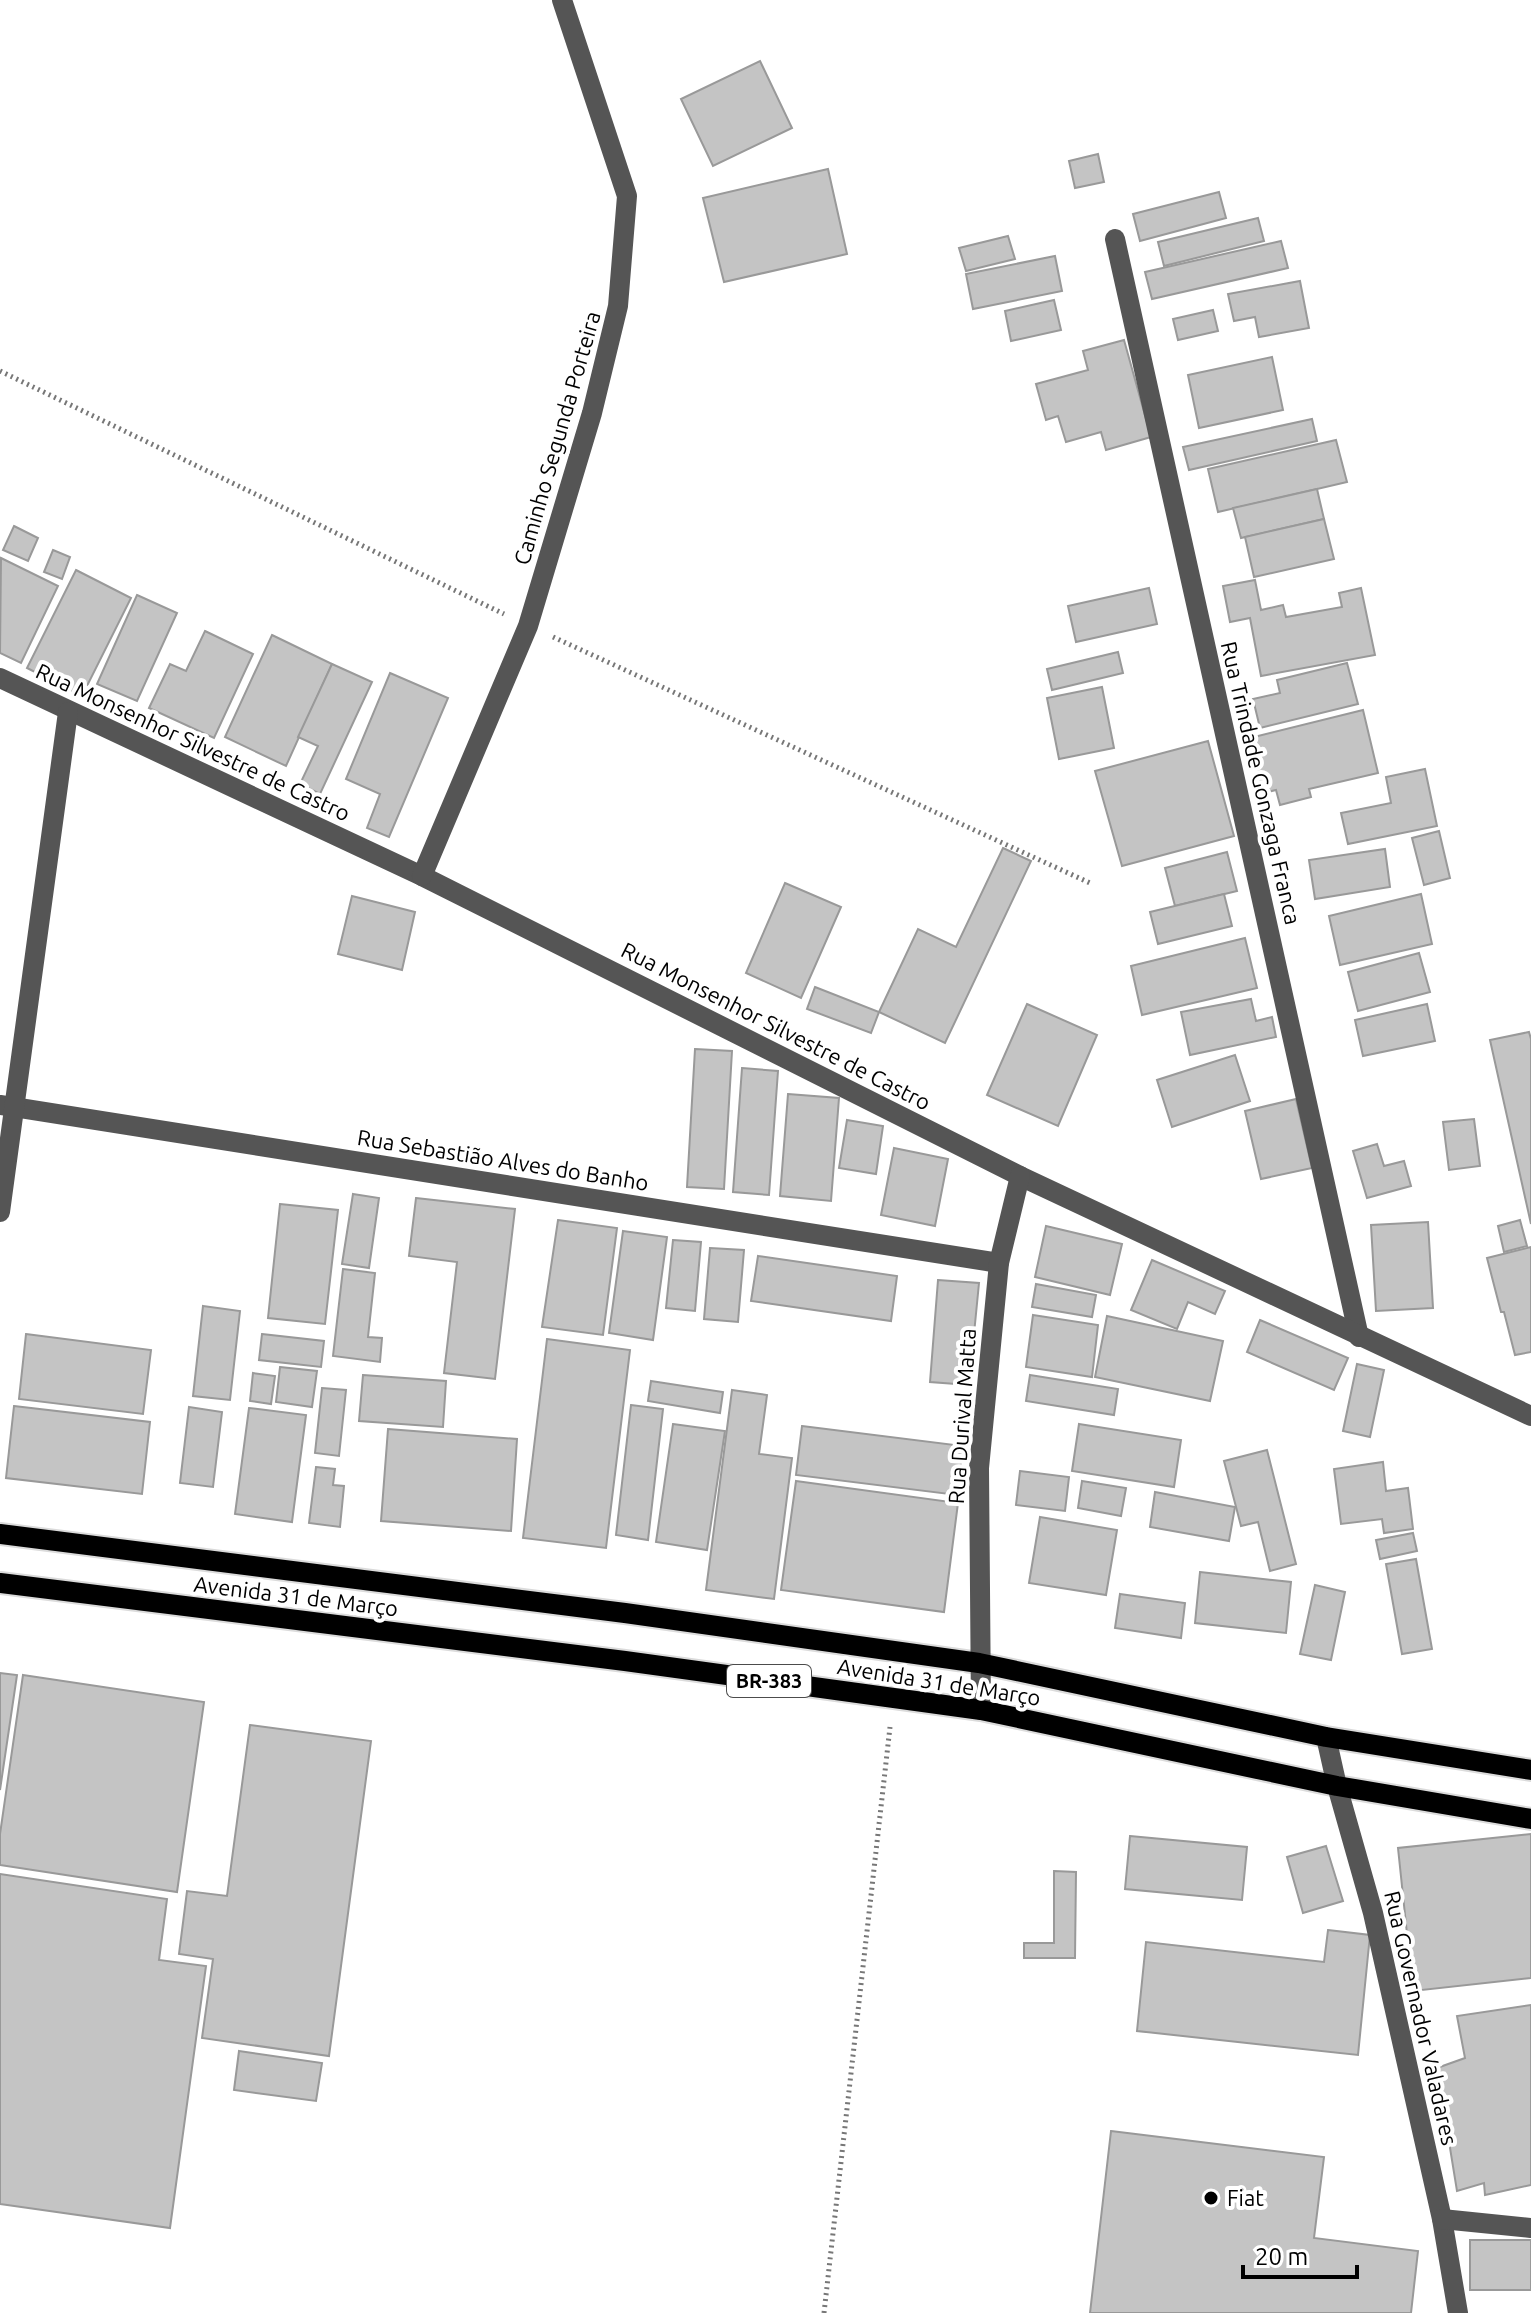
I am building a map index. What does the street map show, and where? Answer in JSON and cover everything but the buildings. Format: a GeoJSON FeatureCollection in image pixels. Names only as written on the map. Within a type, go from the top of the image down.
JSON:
{"type":"FeatureCollection","features":[{"type":"Feature","properties":{"kind":"main road","name":"Avenida 31 de Março"},"geometry":{"type":"LineString","coordinates":[[0,1534],[610,1611],[979,1663],[1326,1737],[1531,1770]]}},
{"type":"Feature","properties":{"kind":"main road","name":"Avenida 31 de Março"},"geometry":{"type":"LineString","coordinates":[[0,1583],[625,1661],[981,1710],[1337,1786],[1531,1819]]}},
{"type":"Feature","properties":{"kind":"street","name":"Caminho Segunda Porteira"},"geometry":{"type":"LineString","coordinates":[[422,876],[528,626],[592,413],[618,306],[627,196],[562,0]]}},
{"type":"Feature","properties":{"kind":"street","name":"Rua Trindade Gonzaga Franca"},"geometry":{"type":"LineString","coordinates":[[1115,239],[1359,1337]]}},
{"type":"Feature","properties":{"kind":"street","name":"Rua Monsenhor Silvestre de Castro"},"geometry":{"type":"LineString","coordinates":[[0,678],[422,876],[1020,1176],[1531,1416]]}},
{"type":"Feature","properties":{"kind":"street"},"geometry":{"type":"LineString","coordinates":[[0,689],[23,690]]}},
{"type":"Feature","properties":{"kind":"street"},"geometry":{"type":"LineString","coordinates":[[0,1212],[7,1106],[68,712]]}},
{"type":"Feature","properties":{"kind":"street","name":"Rua Sebastião Alves do Banho"},"geometry":{"type":"LineString","coordinates":[[7,1106],[999,1263]]}},
{"type":"Feature","properties":{"kind":"street","name":"Rua Durival Matta"},"geometry":{"type":"LineString","coordinates":[[981,1710],[979,1468],[999,1263],[1020,1176]]}},
{"type":"Feature","properties":{"kind":"street","name":"Rua Governador Valadares"},"geometry":{"type":"LineString","coordinates":[[1326,1737],[1373,1913],[1442,2219],[1458,2313]]}},
{"type":"Feature","properties":{"kind":"street"},"geometry":{"type":"LineString","coordinates":[[1442,2219],[1531,2228]]}},
{"type":"Feature","properties":{"kind":"path"},"geometry":{"type":"LineString","coordinates":[[0,371],[528,626],[1090,883]]}},
{"type":"Feature","properties":{"kind":"path"},"geometry":{"type":"LineString","coordinates":[[824,2313],[893,1698]]}},
{"type":"Feature","properties":{"kind":"place","name":"Fiat"},"geometry":{"type":"Point","coordinates":[1211,2198]}}]}
